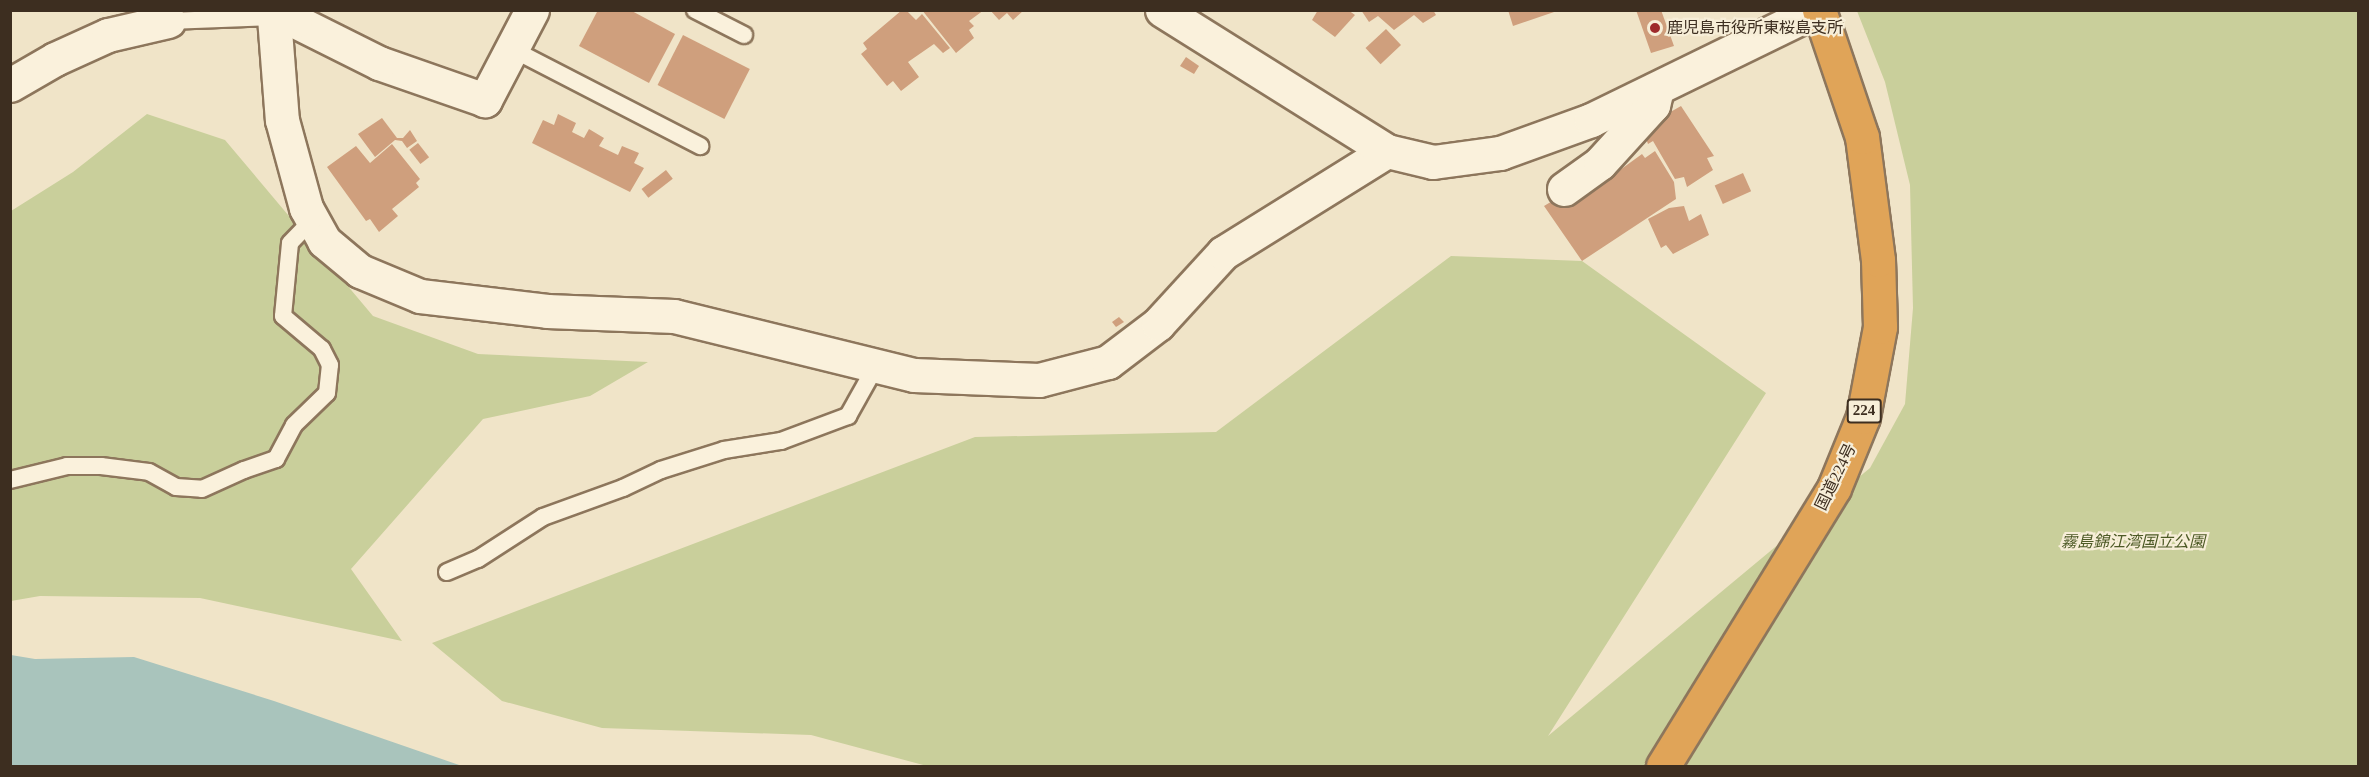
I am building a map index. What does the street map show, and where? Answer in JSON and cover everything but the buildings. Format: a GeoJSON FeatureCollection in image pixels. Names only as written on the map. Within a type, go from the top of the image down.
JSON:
{"type":"FeatureCollection","features":[{"type":"Feature","properties":{"kind":"highway","name":"国道224号"},"geometry":{"type":"LineString","coordinates":[[1663,766],[1834,488],[1863,417],[1880,327],[1878,260],[1862,137],[1818,10]]}},
{"type":"Feature","properties":{"kind":"street"},"geometry":{"type":"LineString","coordinates":[[532,10],[484,100],[379,63],[290,16],[282,120],[306,208],[324,241],[360,271],[420,296],[547,311],[674,316],[914,375],[1039,380],[1108,362],[1158,324],[1224,253],[1387,151]]}},
{"type":"Feature","properties":{"kind":"street"},"geometry":{"type":"LineString","coordinates":[[1162,10],[1387,151],[1433,162],[1500,153],[1591,120],[1818,10]]}},
{"type":"Feature","properties":{"kind":"street"},"geometry":{"type":"LineString","coordinates":[[10,85],[55,59],[108,35],[168,16]]}},
{"type":"Feature","properties":{"kind":"street"},"geometry":{"type":"LineString","coordinates":[[1564,189],[1607,154],[1653,105],[1657,88]]}},
{"type":"Feature","properties":{"kind":"lane"},"geometry":{"type":"LineString","coordinates":[[695,10],[744,35]]}},
{"type":"Feature","properties":{"kind":"lane"},"geometry":{"type":"LineString","coordinates":[[168,16],[290,16]]}},
{"type":"Feature","properties":{"kind":"lane"},"geometry":{"type":"LineString","coordinates":[[512,49],[700,146]]}},
{"type":"Feature","properties":{"kind":"lane"},"geometry":{"type":"LineString","coordinates":[[10,480],[67,466],[101,466],[149,472],[176,487],[202,489],[244,470],[276,459],[294,425],[327,393],[330,365],[322,349],[283,316],[290,243],[312,220]]}},
{"type":"Feature","properties":{"kind":"lane"},"geometry":{"type":"LineString","coordinates":[[447,572],[478,559],[543,517],[623,488],[661,470],[724,450],[781,441],[848,416],[876,366]]}},
{"type":"Feature","properties":{"kind":"green space","name":"霧島錦江湾国立公園"},"geometry":{"type":"Polygon","coordinates":[[[1857,11],[2358,11],[2358,766],[927,766],[811,735],[602,728],[502,701],[432,643],[975,437],[1216,432],[1451,256],[1582,261],[1766,393],[1548,736],[1870,468],[1905,404],[1913,308],[1910,185],[1885,82],[1857,11]]]}},
{"type":"Feature","properties":{"kind":"green space"},"geometry":{"type":"Polygon","coordinates":[[[147,114],[225,140],[373,316],[478,354],[648,362],[590,396],[483,419],[351,569],[402,641],[200,598],[40,596],[11,601],[11,211],[73,172],[147,114]]]}},
{"type":"Feature","properties":{"kind":"water"},"geometry":{"type":"Polygon","coordinates":[[[11,655],[35,659],[134,657],[274,701],[462,766],[11,766],[11,655]]]}},
{"type":"Feature","properties":{"kind":"place","name":"鹿児島市役所東桜島支所"},"geometry":{"type":"Point","coordinates":[1655,28]}}]}
